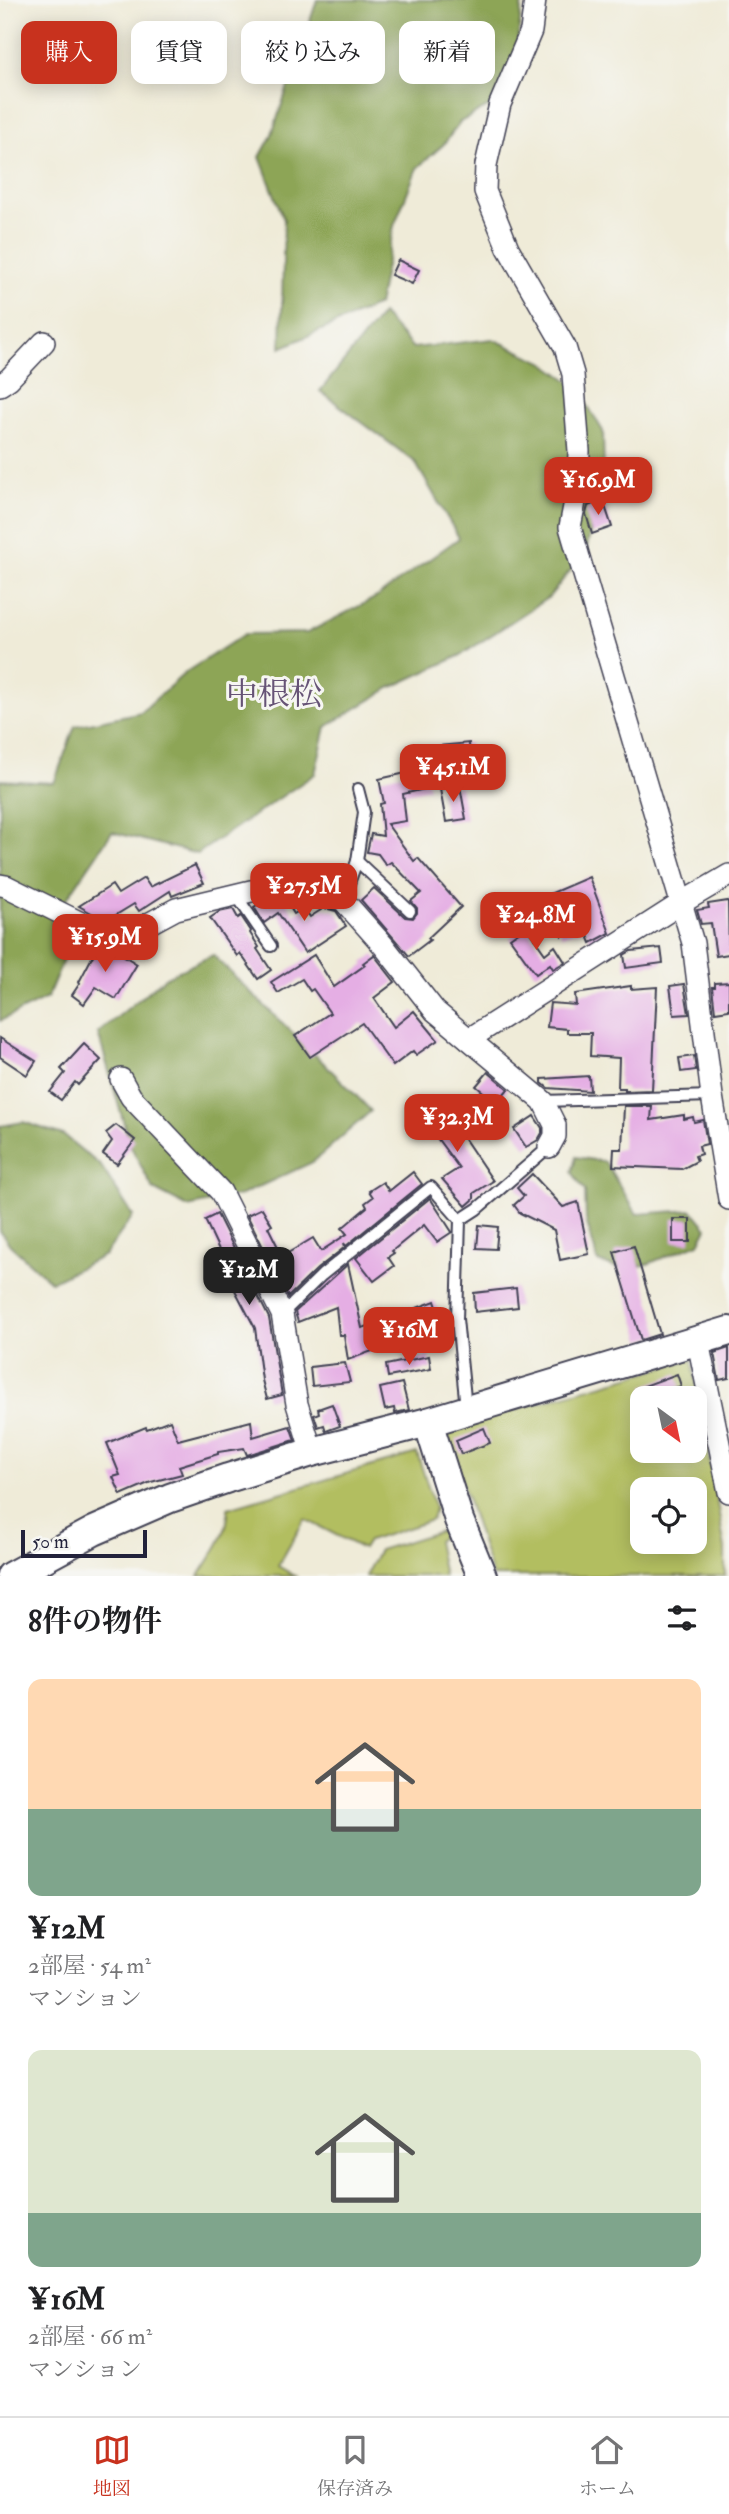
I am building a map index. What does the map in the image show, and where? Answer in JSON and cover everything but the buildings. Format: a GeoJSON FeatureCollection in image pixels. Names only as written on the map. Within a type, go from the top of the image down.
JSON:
{"type":"FeatureCollection","features":[{"type":"Feature","properties":{"kind":"street"},"geometry":{"type":"LineString","coordinates":[[535,0],[531,31],[500,104],[486,165],[485,191],[508,248],[565,347],[573,374],[579,451],[578,486],[570,527],[693,943],[712,1096],[729,1199]]}},
{"type":"Feature","properties":{"kind":"street"},"geometry":{"type":"LineString","coordinates":[[0,385],[44,342]]}},
{"type":"Feature","properties":{"kind":"street"},"geometry":{"type":"LineString","coordinates":[[469,1039],[729,875]]}},
{"type":"Feature","properties":{"kind":"street"},"geometry":{"type":"LineString","coordinates":[[0,886],[6,886],[103,934],[124,937],[176,909],[251,891],[307,889],[342,901],[383,946],[435,1011],[543,1101],[555,1125],[555,1136],[549,1147]]}},
{"type":"Feature","properties":{"kind":"street"},"geometry":{"type":"LineString","coordinates":[[121,1079],[131,1097],[220,1192],[282,1314],[297,1404],[312,1452]]}},
{"type":"Feature","properties":{"kind":"street"},"geometry":{"type":"LineString","coordinates":[[11,1576],[94,1531],[170,1498],[312,1452],[428,1422],[729,1331]]}},
{"type":"Feature","properties":{"kind":"street"},"geometry":{"type":"LineString","coordinates":[[698,1342],[729,1492]]}},
{"type":"Feature","properties":{"kind":"street"},"geometry":{"type":"LineString","coordinates":[[428,1422],[459,1520],[481,1576]]}},
{"type":"Feature","properties":{"kind":"lane"},"geometry":{"type":"LineString","coordinates":[[342,901],[356,861],[365,813],[358,789]]}},
{"type":"Feature","properties":{"kind":"lane"},"geometry":{"type":"LineString","coordinates":[[356,861],[410,911]]}},
{"type":"Feature","properties":{"kind":"lane"},"geometry":{"type":"LineString","coordinates":[[236,895],[271,946]]}},
{"type":"Feature","properties":{"kind":"lane"},"geometry":{"type":"LineString","coordinates":[[543,1101],[712,1096]]}},
{"type":"Feature","properties":{"kind":"lane"},"geometry":{"type":"LineString","coordinates":[[460,1220],[477,1209],[549,1147]]}},
{"type":"Feature","properties":{"kind":"lane"},"geometry":{"type":"LineString","coordinates":[[282,1314],[322,1275],[431,1187],[460,1220],[457,1319],[466,1410]]}},
{"type":"Feature","properties":{"kind":"green space"},"geometry":{"type":"Polygon","coordinates":[[[317,0],[522,0],[516,61],[495,103],[460,122],[444,144],[417,168],[394,226],[378,305],[281,348],[284,220],[260,157],[271,137],[289,84],[385,84],[385,21],[310,21],[317,0]]]}},
{"type":"Feature","properties":{"kind":"green space"},"geometry":{"type":"Polygon","coordinates":[[[382,314],[413,348],[493,339],[543,362],[575,385],[603,431],[604,474],[586,551],[549,597],[461,655],[390,688],[326,727],[315,774],[197,854],[112,832],[51,922],[69,946],[47,998],[0,1021],[0,780],[54,783],[75,726],[141,712],[186,672],[245,634],[307,633],[377,597],[459,538],[415,462],[320,391],[382,314]]]}},
{"type":"Feature","properties":{"kind":"green space"},"geometry":{"type":"Polygon","coordinates":[[[213,955],[371,1111],[313,1162],[241,1195],[188,1207],[153,1189],[130,1145],[98,1033],[166,977],[213,955]]]}},
{"type":"Feature","properties":{"kind":"green space"},"geometry":{"type":"Polygon","coordinates":[[[23,1122],[63,1135],[101,1166],[133,1216],[105,1255],[51,1282],[10,1245],[0,1231],[0,1126],[23,1122]]]}},
{"type":"Feature","properties":{"kind":"green space"},"geometry":{"type":"Polygon","coordinates":[[[576,1157],[605,1162],[637,1214],[692,1210],[707,1228],[699,1243],[645,1265],[620,1269],[598,1262],[586,1220],[585,1191],[572,1172],[576,1157]]]}},
{"type":"Feature","properties":{"kind":"green space"},"geometry":{"type":"Polygon","coordinates":[[[692,1359],[697,1386],[630,1386],[630,1463],[707,1463],[707,1445],[725,1549],[725,1576],[492,1576],[445,1429],[692,1359]]]}},
{"type":"Feature","properties":{"kind":"green space"},"geometry":{"type":"Polygon","coordinates":[[[417,1453],[435,1508],[432,1520],[368,1541],[363,1549],[305,1519],[278,1566],[295,1576],[199,1576],[223,1535],[228,1508],[417,1453]]]}},
{"type":"Feature","properties":{"kind":"green space"},"geometry":{"type":"Polygon","coordinates":[[[447,1529],[447,1534],[437,1541],[444,1576],[365,1576],[379,1550],[447,1529]]]}},
{"type":"Feature","properties":{"kind":"district","name":"中根松"},"geometry":{"type":"Point","coordinates":[274,695]}}]}
